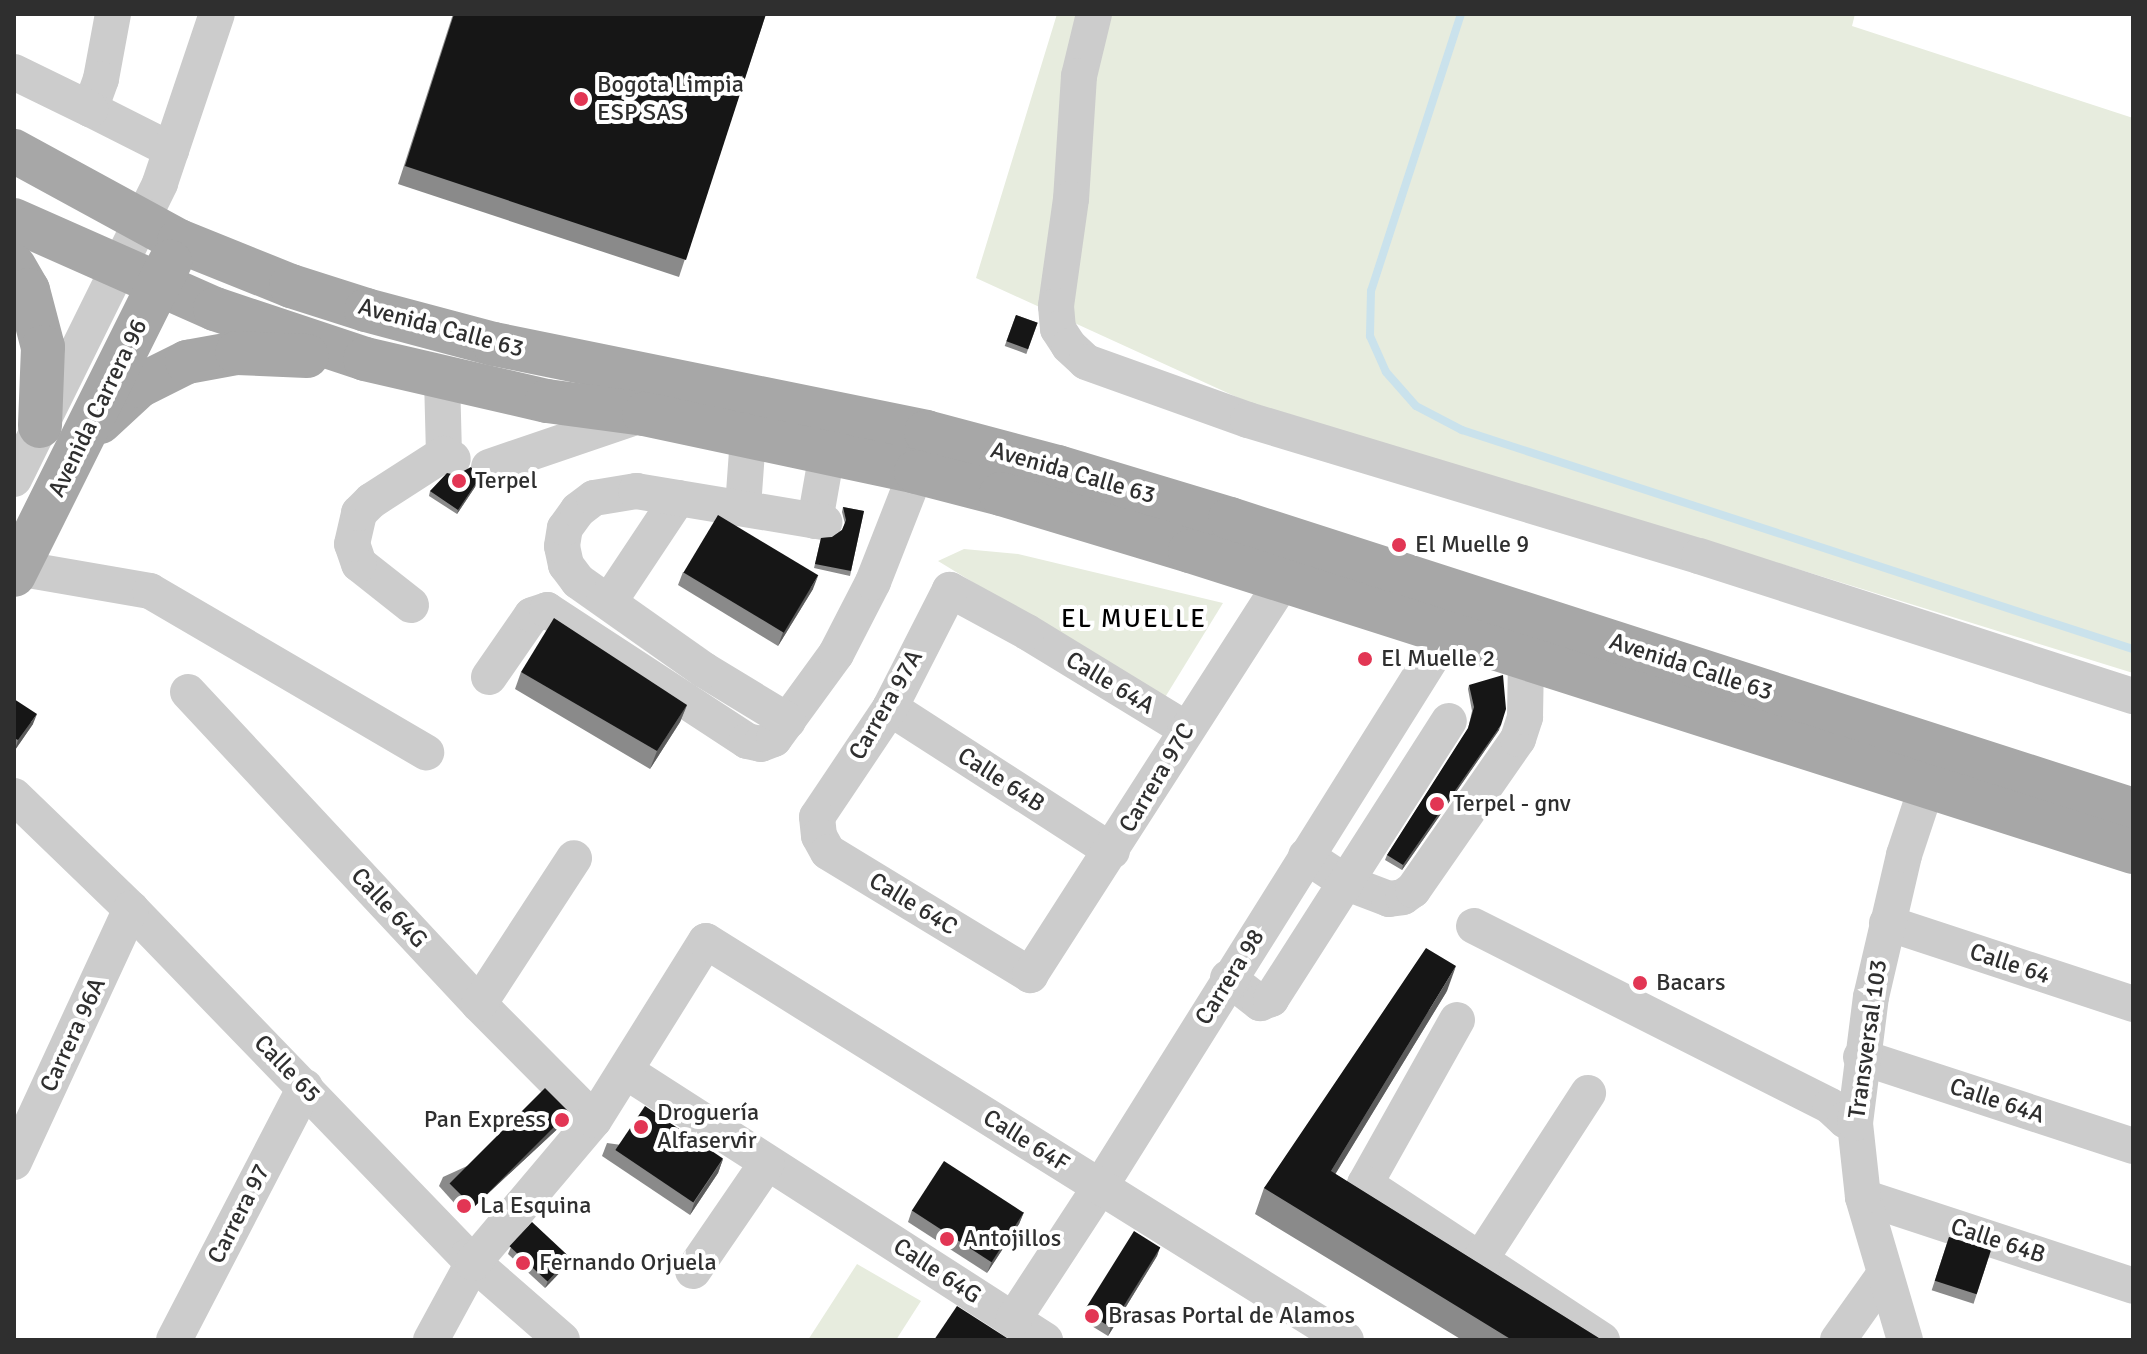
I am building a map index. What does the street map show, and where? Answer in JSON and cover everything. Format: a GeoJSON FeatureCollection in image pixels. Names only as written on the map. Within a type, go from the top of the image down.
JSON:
{"type":"FeatureCollection","features":[{"type":"Feature","properties":{"kind":"main road","name":"Avenida Calle 63"},"geometry":{"type":"LineString","coordinates":[[14,151],[160,232],[291,286],[494,344],[926,432],[1058,467],[1230,519],[2133,810]]}},
{"type":"Feature","properties":{"kind":"main road","name":"Avenida Calle 63"},"geometry":{"type":"LineString","coordinates":[[14,220],[158,287],[252,323],[365,359],[547,401],[644,414],[916,472],[1284,580],[2133,852]]}},
{"type":"Feature","properties":{"kind":"main road","name":"Avenida Carrera 96"},"geometry":{"type":"LineString","coordinates":[[16,571],[158,287],[160,232]]}},
{"type":"Feature","properties":{"kind":"main road"},"geometry":{"type":"LineString","coordinates":[[14,266],[28,290],[43,347],[40,426]]}},
{"type":"Feature","properties":{"kind":"main road"},"geometry":{"type":"LineString","coordinates":[[83,440],[139,386],[187,362],[237,353],[365,359]]}},
{"type":"Feature","properties":{"kind":"street"},"geometry":{"type":"LineString","coordinates":[[90,109],[101,79],[113,14]]}},
{"type":"Feature","properties":{"kind":"street"},"geometry":{"type":"LineString","coordinates":[[160,232],[171,150],[217,14]]}},
{"type":"Feature","properties":{"kind":"street"},"geometry":{"type":"LineString","coordinates":[[1094,14],[1079,76],[1071,199],[1056,306],[1058,329],[1086,362],[1248,420],[1699,556],[2133,696]]}},
{"type":"Feature","properties":{"kind":"street"},"geometry":{"type":"LineString","coordinates":[[14,72],[171,150]]}},
{"type":"Feature","properties":{"kind":"street","name":"Avenida Carrera 96"},"geometry":{"type":"LineString","coordinates":[[14,479],[119,268],[160,232]]}},
{"type":"Feature","properties":{"kind":"street"},"geometry":{"type":"LineString","coordinates":[[411,605],[359,564],[352,544],[359,513],[371,501],[449,457],[442,378]]}},
{"type":"Feature","properties":{"kind":"street"},"geometry":{"type":"LineString","coordinates":[[489,467],[644,414]]}},
{"type":"Feature","properties":{"kind":"street"},"geometry":{"type":"LineString","coordinates":[[743,507],[748,438]]}},
{"type":"Feature","properties":{"kind":"street"},"geometry":{"type":"LineString","coordinates":[[788,721],[704,670],[578,581],[566,565],[562,546],[565,528],[578,510],[594,498],[610,493],[636,491],[819,521],[827,453]]}},
{"type":"Feature","properties":{"kind":"street"},"geometry":{"type":"LineString","coordinates":[[489,677],[532,615],[547,610],[747,741],[761,744],[774,739],[836,654],[873,582],[876,530],[916,472]]}},
{"type":"Feature","properties":{"kind":"street"},"geometry":{"type":"LineString","coordinates":[[609,602],[678,498]]}},
{"type":"Feature","properties":{"kind":"street"},"geometry":{"type":"LineString","coordinates":[[16,571],[150,591],[426,752]]}},
{"type":"Feature","properties":{"kind":"street","name":"Carrera 97C"},"geometry":{"type":"LineString","coordinates":[[1030,975],[1284,580]]}},
{"type":"Feature","properties":{"kind":"street","name":"Calle 64A"},"geometry":{"type":"LineString","coordinates":[[950,590],[1027,632],[1186,729]]}},
{"type":"Feature","properties":{"kind":"street","name":"Carrera 97A"},"geometry":{"type":"LineString","coordinates":[[817,817],[890,708],[950,590]]}},
{"type":"Feature","properties":{"kind":"street","name":"Carrera 98"},"geometry":{"type":"LineString","coordinates":[[1013,1320],[1100,1187],[1228,978],[1447,633]]}},
{"type":"Feature","properties":{"kind":"street"},"geometry":{"type":"LineString","coordinates":[[1306,856],[1347,883],[1389,899],[1403,897],[1413,890],[1498,754],[1518,739],[1525,717],[1526,658]]}},
{"type":"Feature","properties":{"kind":"street","name":"Calle 64G"},"geometry":{"type":"LineString","coordinates":[[188,692],[479,1004],[594,1120]]}},
{"type":"Feature","properties":{"kind":"street"},"geometry":{"type":"LineString","coordinates":[[1228,978],[1260,1003],[1271,999],[1409,785],[1455,726],[1408,694]]}},
{"type":"Feature","properties":{"kind":"street","name":"Calle 64B"},"geometry":{"type":"LineString","coordinates":[[890,708],[1112,851]]}},
{"type":"Feature","properties":{"kind":"street"},"geometry":{"type":"LineString","coordinates":[[1367,758],[1409,785]]}},
{"type":"Feature","properties":{"kind":"street","name":"Transversal 103"},"geometry":{"type":"LineString","coordinates":[[1905,1340],[1863,1197],[1855,1123],[1861,1057],[1887,923],[1904,855],[1927,786]]}},
{"type":"Feature","properties":{"kind":"street","name":"Calle 65"},"geometry":{"type":"LineString","coordinates":[[14,796],[131,909],[473,1263],[562,1340]]}},
{"type":"Feature","properties":{"kind":"street","name":"Calle 64C"},"geometry":{"type":"LineString","coordinates":[[817,817],[819,836],[828,852],[1030,975]]}},
{"type":"Feature","properties":{"kind":"street"},"geometry":{"type":"LineString","coordinates":[[479,1004],[574,858]]}},
{"type":"Feature","properties":{"kind":"street","name":"Carrera 96A"},"geometry":{"type":"LineString","coordinates":[[14,1162],[131,909]]}},
{"type":"Feature","properties":{"kind":"street","name":"Calle 64"},"geometry":{"type":"LineString","coordinates":[[1887,923],[2133,1004]]}},
{"type":"Feature","properties":{"kind":"street"},"geometry":{"type":"LineString","coordinates":[[1474,926],[1830,1106],[1845,1120],[1855,1123]]}},
{"type":"Feature","properties":{"kind":"street","name":"Calle 64F"},"geometry":{"type":"LineString","coordinates":[[627,1072],[706,941],[1346,1340]]}},
{"type":"Feature","properties":{"kind":"street"},"geometry":{"type":"LineString","coordinates":[[1457,1020],[1365,1184],[1602,1340]]}},
{"type":"Feature","properties":{"kind":"street","name":"Calle 64A"},"geometry":{"type":"LineString","coordinates":[[1861,1057],[2133,1146]]}},
{"type":"Feature","properties":{"kind":"street"},"geometry":{"type":"LineString","coordinates":[[431,1340],[473,1263],[594,1120],[627,1072]]}},
{"type":"Feature","properties":{"kind":"street","name":"Calle 64G"},"geometry":{"type":"LineString","coordinates":[[627,1072],[1045,1340]]}},
{"type":"Feature","properties":{"kind":"street","name":"Carrera 97"},"geometry":{"type":"LineString","coordinates":[[174,1340],[305,1087]]}},
{"type":"Feature","properties":{"kind":"street"},"geometry":{"type":"LineString","coordinates":[[1480,1260],[1588,1093]]}},
{"type":"Feature","properties":{"kind":"street"},"geometry":{"type":"LineString","coordinates":[[693,1271],[767,1163]]}},
{"type":"Feature","properties":{"kind":"street","name":"Calle 64B"},"geometry":{"type":"LineString","coordinates":[[1863,1197],[2133,1286]]}},
{"type":"Feature","properties":{"kind":"street"},"geometry":{"type":"LineString","coordinates":[[1838,1340],[1884,1275]]}},
{"type":"Feature","properties":{"kind":"shaded area"},"geometry":{"type":"Polygon","coordinates":[[[1057,14],[1855,14],[1852,26],[2133,118],[2133,673],[1788,566],[1409,458],[1278,416],[976,278],[1057,14]]]}},
{"type":"Feature","properties":{"kind":"shaded area"},"geometry":{"type":"Polygon","coordinates":[[[964,549],[1018,554],[1223,603],[1164,699],[938,561],[964,549]]]}},
{"type":"Feature","properties":{"kind":"shaded area"},"geometry":{"type":"Polygon","coordinates":[[[857,1264],[921,1301],[896,1340],[808,1340],[857,1264]]]}},
{"type":"Feature","properties":{"kind":"building","name":"Bogota Limpia ESP SAS"},"geometry":{"type":"Polygon","coordinates":[[[454,14],[766,14],[686,260],[405,166],[454,14]]]}},
{"type":"Feature","properties":{"kind":"building"},"geometry":{"type":"Polygon","coordinates":[[[1016,315],[1038,323],[1028,349],[1006,341],[1016,315]]]}},
{"type":"Feature","properties":{"kind":"building"},"geometry":{"type":"Polygon","coordinates":[[[471,467],[479,479],[458,510],[430,491],[447,473],[456,475],[471,467]]]}},
{"type":"Feature","properties":{"kind":"building"},"geometry":{"type":"Polygon","coordinates":[[[843,507],[864,511],[851,571],[815,564],[821,538],[832,537],[842,530],[846,520],[843,507]]]}},
{"type":"Feature","properties":{"kind":"building"},"geometry":{"type":"Polygon","coordinates":[[[718,515],[818,575],[784,633],[683,572],[718,515]]]}},
{"type":"Feature","properties":{"kind":"building"},"geometry":{"type":"Polygon","coordinates":[[[554,618],[687,705],[657,751],[521,672],[554,618]]]}},
{"type":"Feature","properties":{"kind":"building","name":"Terpel - gnv"},"geometry":{"type":"Polygon","coordinates":[[[1503,675],[1506,709],[1501,725],[1403,865],[1387,855],[1468,728],[1474,707],[1469,685],[1503,675]]]}},
{"type":"Feature","properties":{"kind":"building"},"geometry":{"type":"Polygon","coordinates":[[[14,699],[37,714],[18,740],[14,738],[14,699]]]}},
{"type":"Feature","properties":{"kind":"building"},"geometry":{"type":"Polygon","coordinates":[[[1426,948],[1456,966],[1331,1171],[1602,1340],[1512,1340],[1264,1188],[1426,948]]]}},
{"type":"Feature","properties":{"kind":"building"},"geometry":{"type":"Polygon","coordinates":[[[545,1088],[569,1112],[474,1208],[450,1183],[545,1088]]]}},
{"type":"Feature","properties":{"kind":"building"},"geometry":{"type":"Polygon","coordinates":[[[645,1106],[723,1159],[693,1203],[615,1150],[645,1106]]]}},
{"type":"Feature","properties":{"kind":"building"},"geometry":{"type":"Polygon","coordinates":[[[944,1161],[1024,1213],[992,1262],[912,1210],[944,1161]]]}},
{"type":"Feature","properties":{"kind":"building"},"geometry":{"type":"Polygon","coordinates":[[[532,1222],[570,1257],[548,1282],[509,1246],[532,1222]]]}},
{"type":"Feature","properties":{"kind":"building"},"geometry":{"type":"Polygon","coordinates":[[[1134,1231],[1160,1247],[1110,1327],[1084,1311],[1134,1231]]]}},
{"type":"Feature","properties":{"kind":"building"},"geometry":{"type":"Polygon","coordinates":[[[1949,1237],[1991,1251],[1977,1294],[1935,1281],[1949,1237]]]}},
{"type":"Feature","properties":{"kind":"building"},"geometry":{"type":"Polygon","coordinates":[[[957,1306],[1007,1338],[934,1340],[957,1306]]]}},
{"type":"Feature","properties":{"kind":"waterway"},"geometry":{"type":"LineString","coordinates":[[1461,14],[1371,291],[1370,336],[1386,372],[1416,406],[1462,430],[2133,649]]}},
{"type":"Feature","properties":{"kind":"place","name":"Bogota Limpia ESP SAS"},"geometry":{"type":"Point","coordinates":[581,99]}},
{"type":"Feature","properties":{"kind":"place","name":"Terpel"},"geometry":{"type":"Point","coordinates":[459,481]}},
{"type":"Feature","properties":{"kind":"place","name":"El Muelle 9"},"geometry":{"type":"Point","coordinates":[1399,545]}},
{"type":"Feature","properties":{"kind":"place","name":"El Muelle 2"},"geometry":{"type":"Point","coordinates":[1365,659]}},
{"type":"Feature","properties":{"kind":"place","name":"Terpel - gnv"},"geometry":{"type":"Point","coordinates":[1437,804]}},
{"type":"Feature","properties":{"kind":"place","name":"Bacars"},"geometry":{"type":"Point","coordinates":[1640,983]}},
{"type":"Feature","properties":{"kind":"place","name":"Pan Express"},"geometry":{"type":"Point","coordinates":[562,1120]}},
{"type":"Feature","properties":{"kind":"place","name":"Droguería Alfaservir"},"geometry":{"type":"Point","coordinates":[641,1127]}},
{"type":"Feature","properties":{"kind":"place","name":"La Esquina"},"geometry":{"type":"Point","coordinates":[464,1206]}},
{"type":"Feature","properties":{"kind":"place","name":"Antojillos"},"geometry":{"type":"Point","coordinates":[947,1239]}},
{"type":"Feature","properties":{"kind":"place","name":"Fernando Orjuela"},"geometry":{"type":"Point","coordinates":[523,1263]}},
{"type":"Feature","properties":{"kind":"place","name":"Brasas Portal de Alamos"},"geometry":{"type":"Point","coordinates":[1092,1316]}},
{"type":"Feature","properties":{"kind":"district","name":"EL MUELLE"},"geometry":{"type":"Point","coordinates":[1134,620]}}]}
